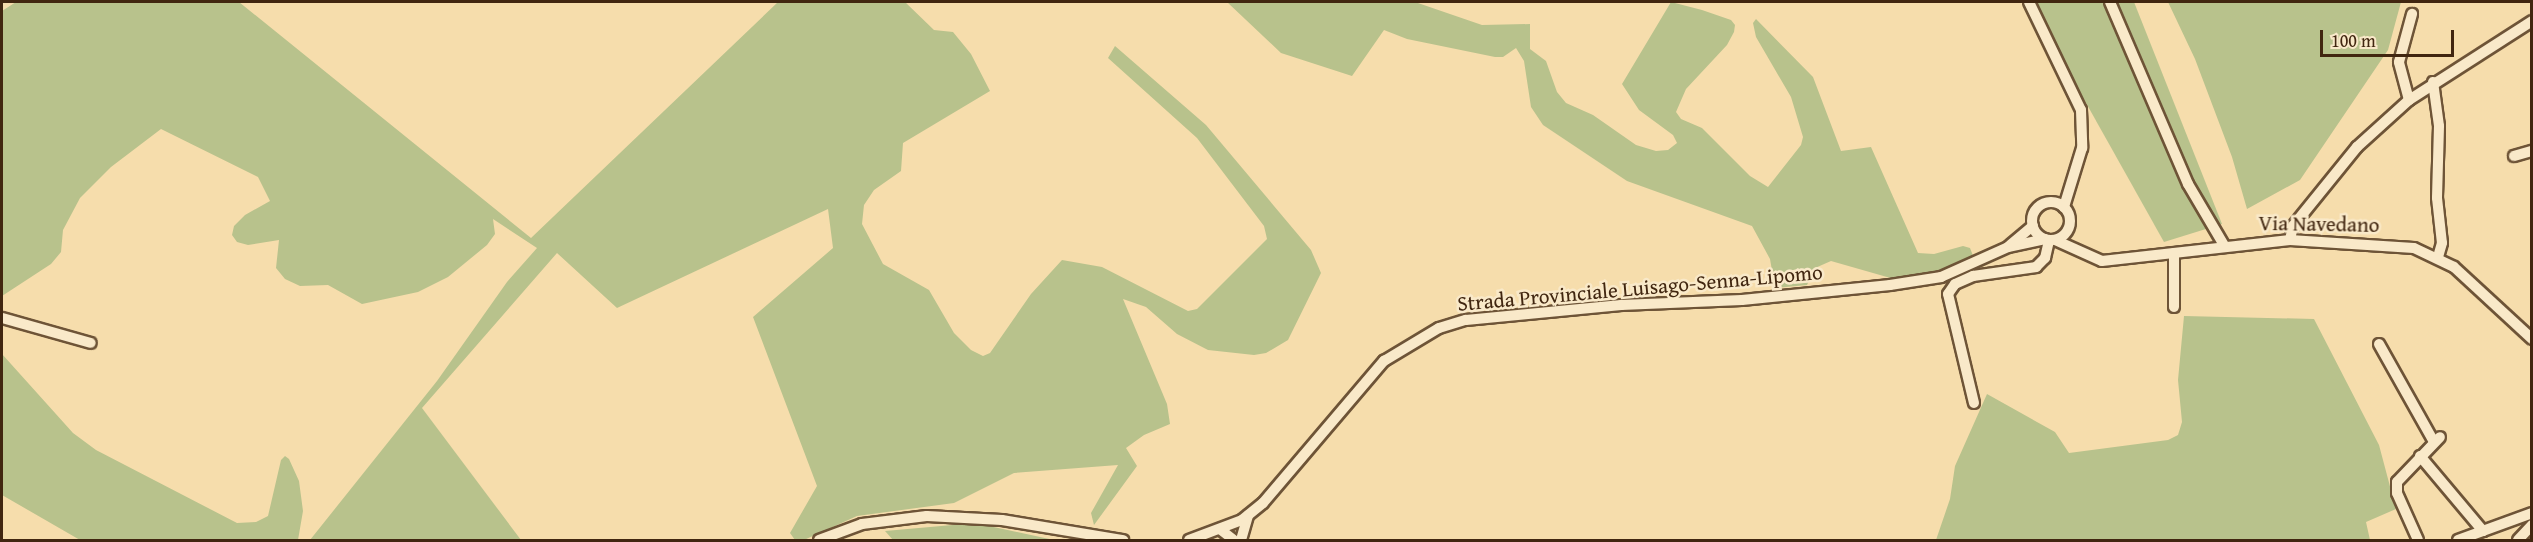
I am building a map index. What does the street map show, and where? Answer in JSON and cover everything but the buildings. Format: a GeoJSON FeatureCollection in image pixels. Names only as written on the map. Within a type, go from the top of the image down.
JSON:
{"type":"FeatureCollection","features":[{"type":"Feature","properties":{"kind":"street"},"geometry":{"type":"LineString","coordinates":[[2029,2],[2081,110],[2082,148],[2070,180],[2064,207],[2077,248]]}},
{"type":"Feature","properties":{"kind":"street"},"geometry":{"type":"LineString","coordinates":[[2110,2],[2188,184],[2224,245]]}},
{"type":"Feature","properties":{"kind":"street"},"geometry":{"type":"LineString","coordinates":[[2409,100],[2399,62],[2412,14]]}},
{"type":"Feature","properties":{"kind":"street"},"geometry":{"type":"LineString","coordinates":[[2290,240],[2293,226],[2357,147],[2409,100],[2433,82],[2532,21]]}},
{"type":"Feature","properties":{"kind":"street"},"geometry":{"type":"LineString","coordinates":[[2433,82],[2439,126],[2437,198],[2442,243],[2438,257]]}},
{"type":"Feature","properties":{"kind":"street"},"geometry":{"type":"LineString","coordinates":[[2514,156],[2532,151]]}},
{"type":"Feature","properties":{"kind":"street"},"geometry":{"type":"LineString","coordinates":[[2050,239],[2032,226],[2036,209],[2050,202],[2070,180]]}},
{"type":"Feature","properties":{"kind":"street"},"geometry":{"type":"LineString","coordinates":[[2050,202],[2064,207]]}},
{"type":"Feature","properties":{"kind":"street","name":"Strada Provinciale Luisago-Senna-Lipomo"},"geometry":{"type":"LineString","coordinates":[[2008,247],[2032,226]]}},
{"type":"Feature","properties":{"kind":"street"},"geometry":{"type":"LineString","coordinates":[[1974,404],[1948,294],[1955,284],[1973,276],[2036,267],[2045,258],[2050,239],[2069,227]]}},
{"type":"Feature","properties":{"kind":"street","name":"Via Navedano"},"geometry":{"type":"LineString","coordinates":[[2050,239],[2077,248],[2102,261],[2224,245],[2290,240],[2402,245],[2438,257],[2532,339]]}},
{"type":"Feature","properties":{"kind":"street","name":"Strada Provinciale Luisago-Senna-Lipomo"},"geometry":{"type":"LineString","coordinates":[[1189,540],[1221,535],[1263,503],[1312,440],[1384,361],[1439,328],[1466,320],[1890,285],[1941,277],[2008,247],[2050,239]]}},
{"type":"Feature","properties":{"kind":"street"},"geometry":{"type":"LineString","coordinates":[[2174,253],[2174,307]]}},
{"type":"Feature","properties":{"kind":"street"},"geometry":{"type":"LineString","coordinates":[[2,318],[91,343]]}},
{"type":"Feature","properties":{"kind":"street"},"geometry":{"type":"LineString","coordinates":[[2379,344],[2437,440],[2397,482],[2397,493],[2418,540]]}},
{"type":"Feature","properties":{"kind":"street"},"geometry":{"type":"LineString","coordinates":[[2420,456],[2483,531]]}},
{"type":"Feature","properties":{"kind":"street"},"geometry":{"type":"LineString","coordinates":[[2458,540],[2532,513]]}},
{"type":"Feature","properties":{"kind":"street"},"geometry":{"type":"LineString","coordinates":[[1241,540],[1248,515]]}},
{"type":"Feature","properties":{"kind":"street"},"geometry":{"type":"LineString","coordinates":[[819,540],[885,519],[964,516],[1123,540]]}},
{"type":"Feature","properties":{"kind":"street"},"geometry":{"type":"LineString","coordinates":[[2518,540],[2532,525]]}},
{"type":"Feature","properties":{"kind":"street"},"geometry":{"type":"LineString","coordinates":[[1221,535],[1234,540]]}},
{"type":"Feature","properties":{"kind":"green space"},"geometry":{"type":"Polygon","coordinates":[[[16,2],[239,2],[531,238],[778,2],[905,2],[934,30],[953,32],[971,54],[990,91],[903,143],[901,171],[874,190],[864,205],[862,224],[883,264],[929,290],[954,333],[971,350],[983,356],[990,353],[1031,294],[1062,260],[1102,267],[1188,311],[1197,309],[1267,239],[1264,226],[1197,138],[1108,58],[1115,46],[1206,125],[1311,250],[1321,273],[1288,340],[1266,353],[1254,355],[1208,350],[1177,334],[1146,307],[1123,299],[1167,404],[1170,424],[1144,435],[1126,448],[1137,466],[1094,525],[1091,513],[1118,465],[1014,473],[954,503],[857,516],[804,540],[795,540],[790,533],[817,486],[753,317],[833,248],[828,209],[617,308],[557,253],[422,408],[521,540],[310,540],[437,381],[507,282],[537,248],[493,219],[495,234],[487,245],[448,277],[418,292],[362,304],[328,285],[300,286],[285,279],[276,268],[279,240],[248,245],[237,242],[232,235],[234,226],[245,215],[270,201],[258,177],[161,129],[111,167],[80,198],[63,230],[61,252],[51,264],[2,296],[2,11],[16,2]]]}},
{"type":"Feature","properties":{"kind":"green space"},"geometry":{"type":"Polygon","coordinates":[[[1227,2],[1415,2],[1482,25],[1530,24],[1530,49],[1546,61],[1557,92],[1566,103],[1593,115],[1636,145],[1656,151],[1668,150],[1677,143],[1673,135],[1639,110],[1622,84],[1671,2],[1702,10],[1731,20],[1735,25],[1734,32],[1727,45],[1686,89],[1676,112],[1681,119],[1702,128],[1750,176],[1768,187],[1801,145],[1803,137],[1791,97],[1756,37],[1753,23],[1756,19],[1813,77],[1841,151],[1871,147],[1918,253],[1934,254],[1963,246],[1970,248],[1977,266],[1894,279],[1831,261],[1815,268],[1807,285],[1775,288],[1770,259],[1752,226],[1627,181],[1543,125],[1531,107],[1524,61],[1516,48],[1503,57],[1495,57],[1407,39],[1384,30],[1352,76],[1281,53],[1227,2]]]}},
{"type":"Feature","properties":{"kind":"green space"},"geometry":{"type":"Polygon","coordinates":[[[2037,2],[2134,2],[2222,224],[2164,242],[2067,69],[2037,2]]]}},
{"type":"Feature","properties":{"kind":"green space"},"geometry":{"type":"Polygon","coordinates":[[[2168,2],[2401,2],[2388,50],[2300,180],[2247,209],[2232,157],[2195,59],[2168,2]]]}},
{"type":"Feature","properties":{"kind":"green space"},"geometry":{"type":"Polygon","coordinates":[[[2184,316],[2314,319],[2379,445],[2396,509],[2366,522],[2370,540],[1936,540],[1950,499],[1955,466],[1987,394],[2055,432],[2069,453],[2168,440],[2178,435],[2182,422],[2178,380],[2184,316]]]}},
{"type":"Feature","properties":{"kind":"green space"},"geometry":{"type":"Polygon","coordinates":[[[2,354],[73,433],[96,450],[237,523],[256,522],[268,516],[281,460],[285,456],[289,459],[299,481],[303,511],[298,540],[80,540],[2,495],[2,354]]]}},
{"type":"Feature","properties":{"kind":"green space"},"geometry":{"type":"Polygon","coordinates":[[[975,523],[1054,540],[893,540],[885,531],[975,523]]]}}]}
